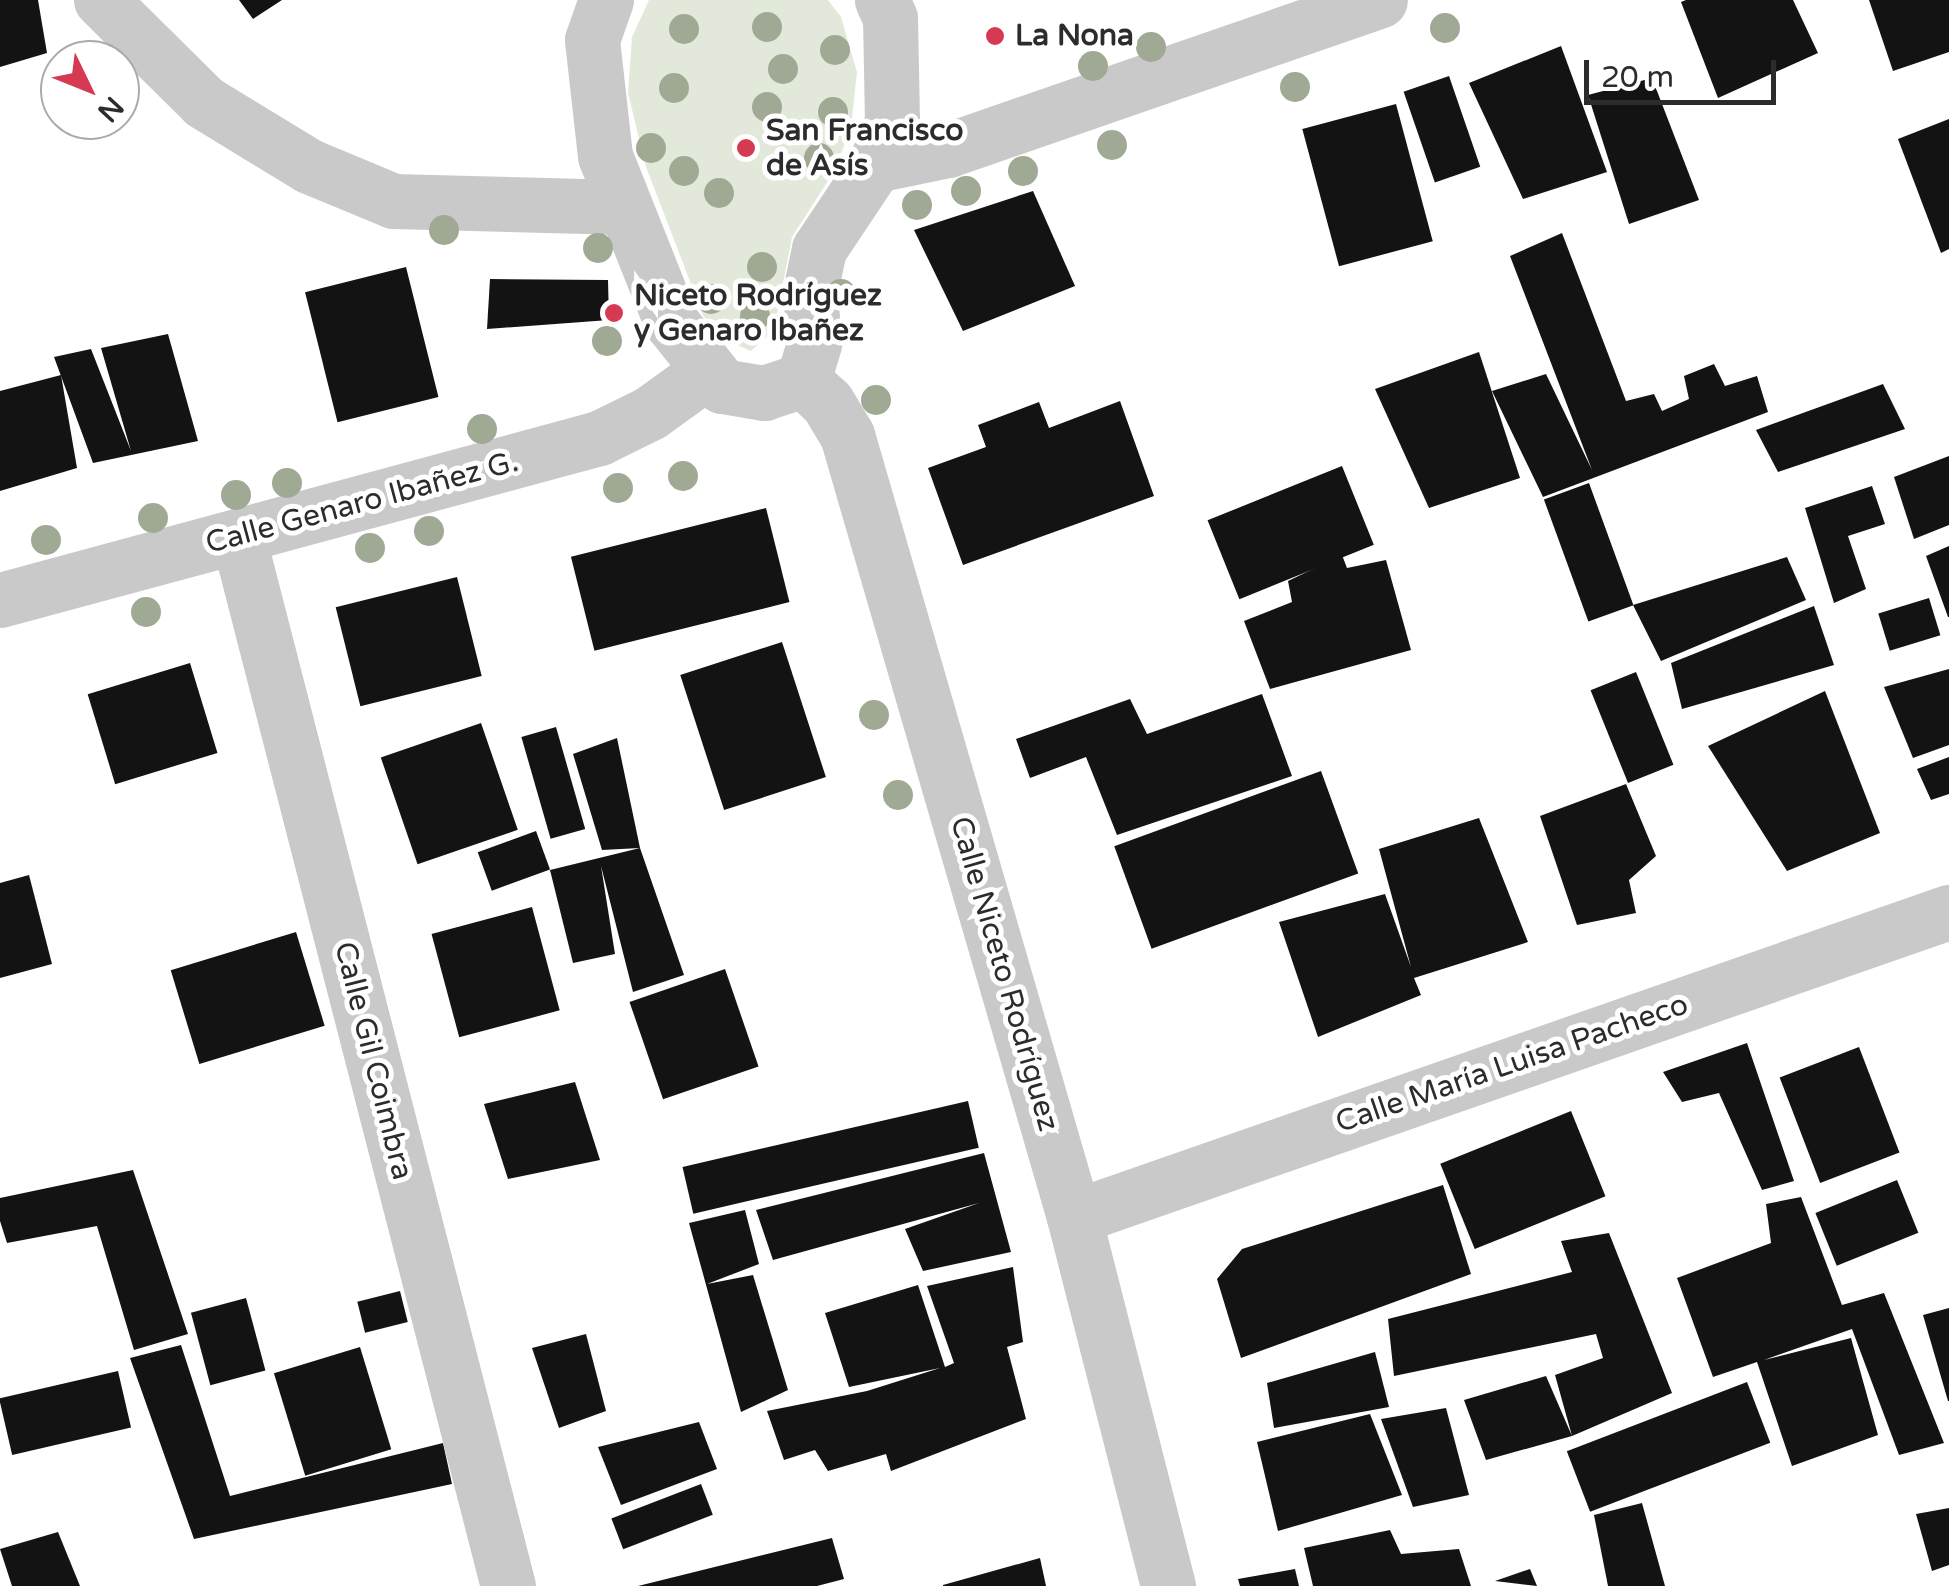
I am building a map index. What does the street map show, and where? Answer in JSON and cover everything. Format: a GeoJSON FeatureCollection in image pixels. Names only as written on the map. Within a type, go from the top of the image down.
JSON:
{"type":"FeatureCollection","features":[{"type":"Feature","properties":{"kind":"street"},"geometry":{"type":"LineString","coordinates":[[101,0],[204,102],[309,166],[376,194],[393,200],[624,208]]}},
{"type":"Feature","properties":{"kind":"street"},"geometry":{"type":"LineString","coordinates":[[606,0],[592,40],[595,102],[624,208],[671,322],[708,371],[722,386],[764,393],[803,380],[814,343],[810,292],[819,249],[875,166],[892,105],[890,18],[882,0]]}},
{"type":"Feature","properties":{"kind":"street"},"geometry":{"type":"LineString","coordinates":[[875,166],[948,150],[1380,0]]}},
{"type":"Feature","properties":{"kind":"street","name":"Calle Genaro Ibañez G."},"geometry":{"type":"LineString","coordinates":[[0,600],[599,438],[650,413],[708,371]]}},
{"type":"Feature","properties":{"kind":"street","name":"Calle Niceto Rodríguez"},"geometry":{"type":"LineString","coordinates":[[803,380],[828,402],[847,435],[1074,1217],[1168,1586]]}},
{"type":"Feature","properties":{"kind":"street","name":"Calle Gil Coimbra"},"geometry":{"type":"LineString","coordinates":[[238,536],[508,1586]]}},
{"type":"Feature","properties":{"kind":"street","name":"Calle María Luisa Pacheco"},"geometry":{"type":"LineString","coordinates":[[1074,1217],[1949,912]]}},
{"type":"Feature","properties":{"kind":"green space"},"geometry":{"type":"Polygon","coordinates":[[[649,0],[828,0],[841,17],[857,72],[851,127],[835,170],[792,237],[774,330],[751,351],[719,337],[703,315],[646,167],[628,93],[632,37],[649,0]]]}},
{"type":"Feature","properties":{"kind":"building"},"geometry":{"type":"Polygon","coordinates":[[[0,0],[38,0],[45,40],[40,40],[40,55],[0,67],[0,0]]]}},
{"type":"Feature","properties":{"kind":"building"},"geometry":{"type":"Polygon","coordinates":[[[239,0],[282,0],[253,19],[239,0]]]}},
{"type":"Feature","properties":{"kind":"building"},"geometry":{"type":"Polygon","coordinates":[[[1793,0],[1818,53],[1718,98],[1681,2],[1793,0]]]}},
{"type":"Feature","properties":{"kind":"building"},"geometry":{"type":"Polygon","coordinates":[[[1869,0],[1949,0],[1949,52],[1893,71],[1869,0]]]}},
{"type":"Feature","properties":{"kind":"building"},"geometry":{"type":"Polygon","coordinates":[[[1561,46],[1607,172],[1523,199],[1469,83],[1561,46]]]}},
{"type":"Feature","properties":{"kind":"building"},"geometry":{"type":"Polygon","coordinates":[[[1449,76],[1480,167],[1435,182],[1404,92],[1449,76]]]}},
{"type":"Feature","properties":{"kind":"building"},"geometry":{"type":"Polygon","coordinates":[[[1652,78],[1699,200],[1629,224],[1588,95],[1652,78]]]}},
{"type":"Feature","properties":{"kind":"building"},"geometry":{"type":"Polygon","coordinates":[[[1396,104],[1433,241],[1339,266],[1302,129],[1396,104]]]}},
{"type":"Feature","properties":{"kind":"building"},"geometry":{"type":"Polygon","coordinates":[[[1949,119],[1949,249],[1941,253],[1898,139],[1949,119]]]}},
{"type":"Feature","properties":{"kind":"building"},"geometry":{"type":"Polygon","coordinates":[[[1033,191],[1075,286],[963,331],[914,230],[1033,191]]]}},
{"type":"Feature","properties":{"kind":"building"},"geometry":{"type":"Polygon","coordinates":[[[1562,233],[1626,401],[1654,394],[1662,411],[1689,399],[1684,376],[1714,364],[1725,386],[1757,376],[1768,412],[1543,497],[1492,391],[1546,374],[1592,470],[1510,256],[1562,233]]]}},
{"type":"Feature","properties":{"kind":"building"},"geometry":{"type":"Polygon","coordinates":[[[406,267],[438,397],[338,422],[305,292],[406,267]]]}},
{"type":"Feature","properties":{"kind":"building"},"geometry":{"type":"Polygon","coordinates":[[[490,279],[608,280],[609,320],[487,329],[490,279]]]}},
{"type":"Feature","properties":{"kind":"building"},"geometry":{"type":"Polygon","coordinates":[[[168,334],[198,441],[93,463],[54,357],[91,349],[131,451],[101,348],[168,334]]]}},
{"type":"Feature","properties":{"kind":"building"},"geometry":{"type":"Polygon","coordinates":[[[1479,352],[1520,478],[1429,508],[1375,389],[1479,352]]]}},
{"type":"Feature","properties":{"kind":"building"},"geometry":{"type":"Polygon","coordinates":[[[61,375],[77,468],[0,491],[0,391],[61,375]]]}},
{"type":"Feature","properties":{"kind":"building"},"geometry":{"type":"Polygon","coordinates":[[[1883,384],[1905,429],[1778,472],[1756,430],[1883,384]]]}},
{"type":"Feature","properties":{"kind":"building"},"geometry":{"type":"Polygon","coordinates":[[[1120,401],[1154,496],[963,565],[928,468],[986,447],[978,425],[1039,402],[1049,428],[1120,401]]]}},
{"type":"Feature","properties":{"kind":"building"},"geometry":{"type":"Polygon","coordinates":[[[1949,456],[1949,525],[1914,539],[1894,477],[1949,456]]]}},
{"type":"Feature","properties":{"kind":"building"},"geometry":{"type":"Polygon","coordinates":[[[1342,466],[1374,545],[1239,599],[1208,520],[1342,466]]]}},
{"type":"Feature","properties":{"kind":"building"},"geometry":{"type":"Polygon","coordinates":[[[1589,483],[1633,605],[1588,622],[1544,499],[1589,483]]]}},
{"type":"Feature","properties":{"kind":"building"},"geometry":{"type":"Polygon","coordinates":[[[1872,486],[1885,524],[1848,536],[1866,589],[1834,603],[1805,508],[1872,486]]]}},
{"type":"Feature","properties":{"kind":"building"},"geometry":{"type":"Polygon","coordinates":[[[766,508],[789,602],[594,651],[571,557],[766,508]]]}},
{"type":"Feature","properties":{"kind":"building"},"geometry":{"type":"Polygon","coordinates":[[[1949,546],[1949,617],[1948,617],[1926,556],[1949,546]]]}},
{"type":"Feature","properties":{"kind":"building"},"geometry":{"type":"Polygon","coordinates":[[[1342,555],[1347,568],[1386,560],[1411,650],[1270,689],[1244,621],[1292,602],[1288,581],[1342,555]]]}},
{"type":"Feature","properties":{"kind":"building"},"geometry":{"type":"Polygon","coordinates":[[[1787,557],[1806,600],[1661,661],[1633,605],[1787,557]]]}},
{"type":"Feature","properties":{"kind":"building"},"geometry":{"type":"Polygon","coordinates":[[[457,577],[482,676],[360,706],[336,607],[457,577]]]}},
{"type":"Feature","properties":{"kind":"building"},"geometry":{"type":"Polygon","coordinates":[[[1929,598],[1940,635],[1890,651],[1878,613],[1929,598]]]}},
{"type":"Feature","properties":{"kind":"building"},"geometry":{"type":"Polygon","coordinates":[[[1814,606],[1834,665],[1682,709],[1671,663],[1814,606]]]}},
{"type":"Feature","properties":{"kind":"building"},"geometry":{"type":"Polygon","coordinates":[[[782,642],[826,777],[724,810],[680,675],[782,642]]]}},
{"type":"Feature","properties":{"kind":"building"},"geometry":{"type":"Polygon","coordinates":[[[190,663],[217,753],[115,784],[88,694],[190,663]]]}},
{"type":"Feature","properties":{"kind":"building"},"geometry":{"type":"Polygon","coordinates":[[[1949,669],[1949,745],[1913,758],[1884,687],[1949,669]]]}},
{"type":"Feature","properties":{"kind":"building"},"geometry":{"type":"Polygon","coordinates":[[[1636,672],[1673,765],[1628,783],[1591,690],[1636,672]]]}},
{"type":"Feature","properties":{"kind":"building"},"geometry":{"type":"Polygon","coordinates":[[[1825,691],[1880,833],[1787,871],[1708,746],[1825,691]]]}},
{"type":"Feature","properties":{"kind":"building"},"geometry":{"type":"Polygon","coordinates":[[[1262,694],[1292,776],[1117,835],[1086,757],[1030,778],[1016,739],[1130,699],[1147,734],[1262,694]]]}},
{"type":"Feature","properties":{"kind":"building"},"geometry":{"type":"Polygon","coordinates":[[[481,723],[518,830],[418,864],[381,758],[481,723]]]}},
{"type":"Feature","properties":{"kind":"building"},"geometry":{"type":"Polygon","coordinates":[[[556,727],[585,829],[551,839],[521,737],[556,727]]]}},
{"type":"Feature","properties":{"kind":"building"},"geometry":{"type":"Polygon","coordinates":[[[617,738],[640,848],[602,850],[573,754],[617,738]]]}},
{"type":"Feature","properties":{"kind":"building"},"geometry":{"type":"Polygon","coordinates":[[[1949,757],[1949,794],[1931,800],[1917,769],[1949,757]]]}},
{"type":"Feature","properties":{"kind":"building"},"geometry":{"type":"Polygon","coordinates":[[[1321,771],[1358,873],[1152,949],[1114,846],[1321,771]]]}},
{"type":"Feature","properties":{"kind":"building"},"geometry":{"type":"Polygon","coordinates":[[[1626,784],[1656,856],[1629,880],[1636,913],[1577,925],[1540,816],[1626,784]]]}},
{"type":"Feature","properties":{"kind":"building"},"geometry":{"type":"Polygon","coordinates":[[[1479,818],[1528,942],[1414,978],[1421,995],[1318,1037],[1279,922],[1385,894],[1411,967],[1379,849],[1479,818]]]}},
{"type":"Feature","properties":{"kind":"building"},"geometry":{"type":"Polygon","coordinates":[[[536,831],[550,870],[492,891],[478,852],[536,831]]]}},
{"type":"Feature","properties":{"kind":"building"},"geometry":{"type":"Polygon","coordinates":[[[640,848],[684,975],[633,992],[601,866],[615,954],[573,963],[550,870],[640,848]]]}},
{"type":"Feature","properties":{"kind":"building"},"geometry":{"type":"Polygon","coordinates":[[[29,875],[52,964],[0,978],[0,883],[29,875]]]}},
{"type":"Feature","properties":{"kind":"building"},"geometry":{"type":"Polygon","coordinates":[[[532,907],[560,1010],[459,1037],[432,934],[532,907]]]}},
{"type":"Feature","properties":{"kind":"building"},"geometry":{"type":"Polygon","coordinates":[[[296,932],[325,1026],[199,1064],[171,970],[296,932]]]}},
{"type":"Feature","properties":{"kind":"building"},"geometry":{"type":"Polygon","coordinates":[[[725,969],[759,1066],[663,1099],[630,1002],[725,969]]]}},
{"type":"Feature","properties":{"kind":"building"},"geometry":{"type":"Polygon","coordinates":[[[1747,1043],[1794,1181],[1762,1190],[1719,1093],[1682,1102],[1663,1072],[1747,1043]]]}},
{"type":"Feature","properties":{"kind":"building"},"geometry":{"type":"Polygon","coordinates":[[[1859,1047],[1899,1152],[1820,1183],[1780,1077],[1859,1047]]]}},
{"type":"Feature","properties":{"kind":"building"},"geometry":{"type":"Polygon","coordinates":[[[575,1082],[600,1160],[508,1179],[484,1104],[575,1082]]]}},
{"type":"Feature","properties":{"kind":"building"},"geometry":{"type":"Polygon","coordinates":[[[968,1101],[979,1148],[693,1214],[683,1167],[968,1101]]]}},
{"type":"Feature","properties":{"kind":"building"},"geometry":{"type":"Polygon","coordinates":[[[1571,1111],[1605,1196],[1475,1249],[1440,1164],[1571,1111]]]}},
{"type":"Feature","properties":{"kind":"building"},"geometry":{"type":"Polygon","coordinates":[[[984,1153],[1011,1252],[923,1271],[905,1229],[979,1203],[773,1260],[756,1210],[984,1153]]]}},
{"type":"Feature","properties":{"kind":"building"},"geometry":{"type":"Polygon","coordinates":[[[133,1170],[188,1334],[134,1350],[97,1226],[7,1243],[0,1221],[0,1198],[133,1170]]]}},
{"type":"Feature","properties":{"kind":"building"},"geometry":{"type":"Polygon","coordinates":[[[1897,1180],[1918,1233],[1837,1266],[1815,1213],[1897,1180]]]}},
{"type":"Feature","properties":{"kind":"building"},"geometry":{"type":"Polygon","coordinates":[[[1443,1185],[1471,1274],[1241,1358],[1217,1279],[1242,1249],[1443,1185]]]}},
{"type":"Feature","properties":{"kind":"building"},"geometry":{"type":"Polygon","coordinates":[[[1801,1197],[1842,1305],[1884,1293],[1944,1443],[1899,1455],[1852,1329],[1764,1360],[1851,1338],[1878,1435],[1792,1466],[1757,1362],[1713,1377],[1677,1278],[1771,1243],[1766,1204],[1801,1197]]]}},
{"type":"Feature","properties":{"kind":"building"},"geometry":{"type":"Polygon","coordinates":[[[745,1210],[759,1264],[707,1284],[753,1275],[788,1390],[741,1412],[689,1223],[745,1210]]]}},
{"type":"Feature","properties":{"kind":"building"},"geometry":{"type":"Polygon","coordinates":[[[1609,1233],[1672,1393],[1572,1436],[1555,1375],[1603,1358],[1596,1334],[1394,1376],[1388,1319],[1572,1272],[1561,1241],[1609,1233]]]}},
{"type":"Feature","properties":{"kind":"building"},"geometry":{"type":"Polygon","coordinates":[[[1013,1267],[1023,1342],[1007,1347],[1026,1419],[891,1471],[886,1454],[828,1471],[815,1450],[784,1460],[767,1411],[867,1391],[940,1368],[849,1387],[825,1313],[918,1285],[945,1367],[954,1363],[927,1286],[1013,1267]]]}},
{"type":"Feature","properties":{"kind":"building"},"geometry":{"type":"Polygon","coordinates":[[[400,1291],[408,1322],[365,1333],[357,1302],[400,1291]]]}},
{"type":"Feature","properties":{"kind":"building"},"geometry":{"type":"Polygon","coordinates":[[[246,1298],[265,1370],[210,1385],[191,1313],[246,1298]]]}},
{"type":"Feature","properties":{"kind":"building"},"geometry":{"type":"Polygon","coordinates":[[[1949,1308],[1949,1401],[1948,1401],[1923,1315],[1949,1308]]]}},
{"type":"Feature","properties":{"kind":"building"},"geometry":{"type":"Polygon","coordinates":[[[586,1334],[606,1411],[559,1428],[532,1348],[586,1334]]]}},
{"type":"Feature","properties":{"kind":"building"},"geometry":{"type":"Polygon","coordinates":[[[181,1345],[230,1496],[443,1443],[452,1484],[194,1539],[130,1358],[181,1345]]]}},
{"type":"Feature","properties":{"kind":"building"},"geometry":{"type":"Polygon","coordinates":[[[360,1347],[391,1449],[305,1476],[274,1373],[360,1347]]]}},
{"type":"Feature","properties":{"kind":"building"},"geometry":{"type":"Polygon","coordinates":[[[1375,1352],[1389,1407],[1274,1428],[1267,1383],[1375,1352]]]}},
{"type":"Feature","properties":{"kind":"building"},"geometry":{"type":"Polygon","coordinates":[[[118,1371],[131,1428],[12,1455],[0,1398],[118,1371]]]}},
{"type":"Feature","properties":{"kind":"building"},"geometry":{"type":"Polygon","coordinates":[[[1546,1376],[1572,1436],[1486,1460],[1464,1400],[1546,1376]]]}},
{"type":"Feature","properties":{"kind":"building"},"geometry":{"type":"Polygon","coordinates":[[[1747,1382],[1770,1443],[1590,1512],[1567,1451],[1747,1382]]]}},
{"type":"Feature","properties":{"kind":"building"},"geometry":{"type":"Polygon","coordinates":[[[1446,1408],[1469,1495],[1413,1507],[1381,1419],[1446,1408]]]}},
{"type":"Feature","properties":{"kind":"building"},"geometry":{"type":"Polygon","coordinates":[[[1370,1414],[1402,1495],[1278,1531],[1257,1442],[1370,1414]]]}},
{"type":"Feature","properties":{"kind":"building"},"geometry":{"type":"Polygon","coordinates":[[[699,1422],[717,1469],[621,1505],[598,1447],[699,1422]]]}},
{"type":"Feature","properties":{"kind":"building"},"geometry":{"type":"Polygon","coordinates":[[[701,1484],[713,1515],[623,1549],[611,1518],[701,1484]]]}},
{"type":"Feature","properties":{"kind":"building"},"geometry":{"type":"Polygon","coordinates":[[[1642,1503],[1665,1586],[1608,1586],[1594,1515],[1642,1503]]]}},
{"type":"Feature","properties":{"kind":"building"},"geometry":{"type":"Polygon","coordinates":[[[1949,1508],[1949,1565],[1932,1571],[1916,1514],[1949,1508]]]}},
{"type":"Feature","properties":{"kind":"building"},"geometry":{"type":"Polygon","coordinates":[[[1390,1530],[1401,1554],[1459,1549],[1471,1586],[1313,1586],[1304,1548],[1390,1530]]]}},
{"type":"Feature","properties":{"kind":"building"},"geometry":{"type":"Polygon","coordinates":[[[58,1532],[80,1586],[12,1586],[0,1549],[58,1532]]]}},
{"type":"Feature","properties":{"kind":"building"},"geometry":{"type":"Polygon","coordinates":[[[832,1538],[844,1579],[817,1586],[638,1586],[832,1538]]]}},
{"type":"Feature","properties":{"kind":"building"},"geometry":{"type":"Polygon","coordinates":[[[1040,1558],[1046,1586],[943,1586],[943,1585],[1040,1558]]]}},
{"type":"Feature","properties":{"kind":"building"},"geometry":{"type":"Polygon","coordinates":[[[1295,1569],[1299,1586],[1240,1586],[1238,1579],[1295,1569]]]}},
{"type":"Feature","properties":{"kind":"building"},"geometry":{"type":"Polygon","coordinates":[[[1530,1569],[1537,1586],[1495,1581],[1530,1569]]]}},
{"type":"Feature","properties":{"kind":"place","name":"La Nona"},"geometry":{"type":"Point","coordinates":[995,36]}},
{"type":"Feature","properties":{"kind":"place","name":"San Francisco de Asís"},"geometry":{"type":"Point","coordinates":[746,148]}},
{"type":"Feature","properties":{"kind":"place","name":"Niceto Rodríguez y Genaro Ibañez"},"geometry":{"type":"Point","coordinates":[614,313]}}]}
